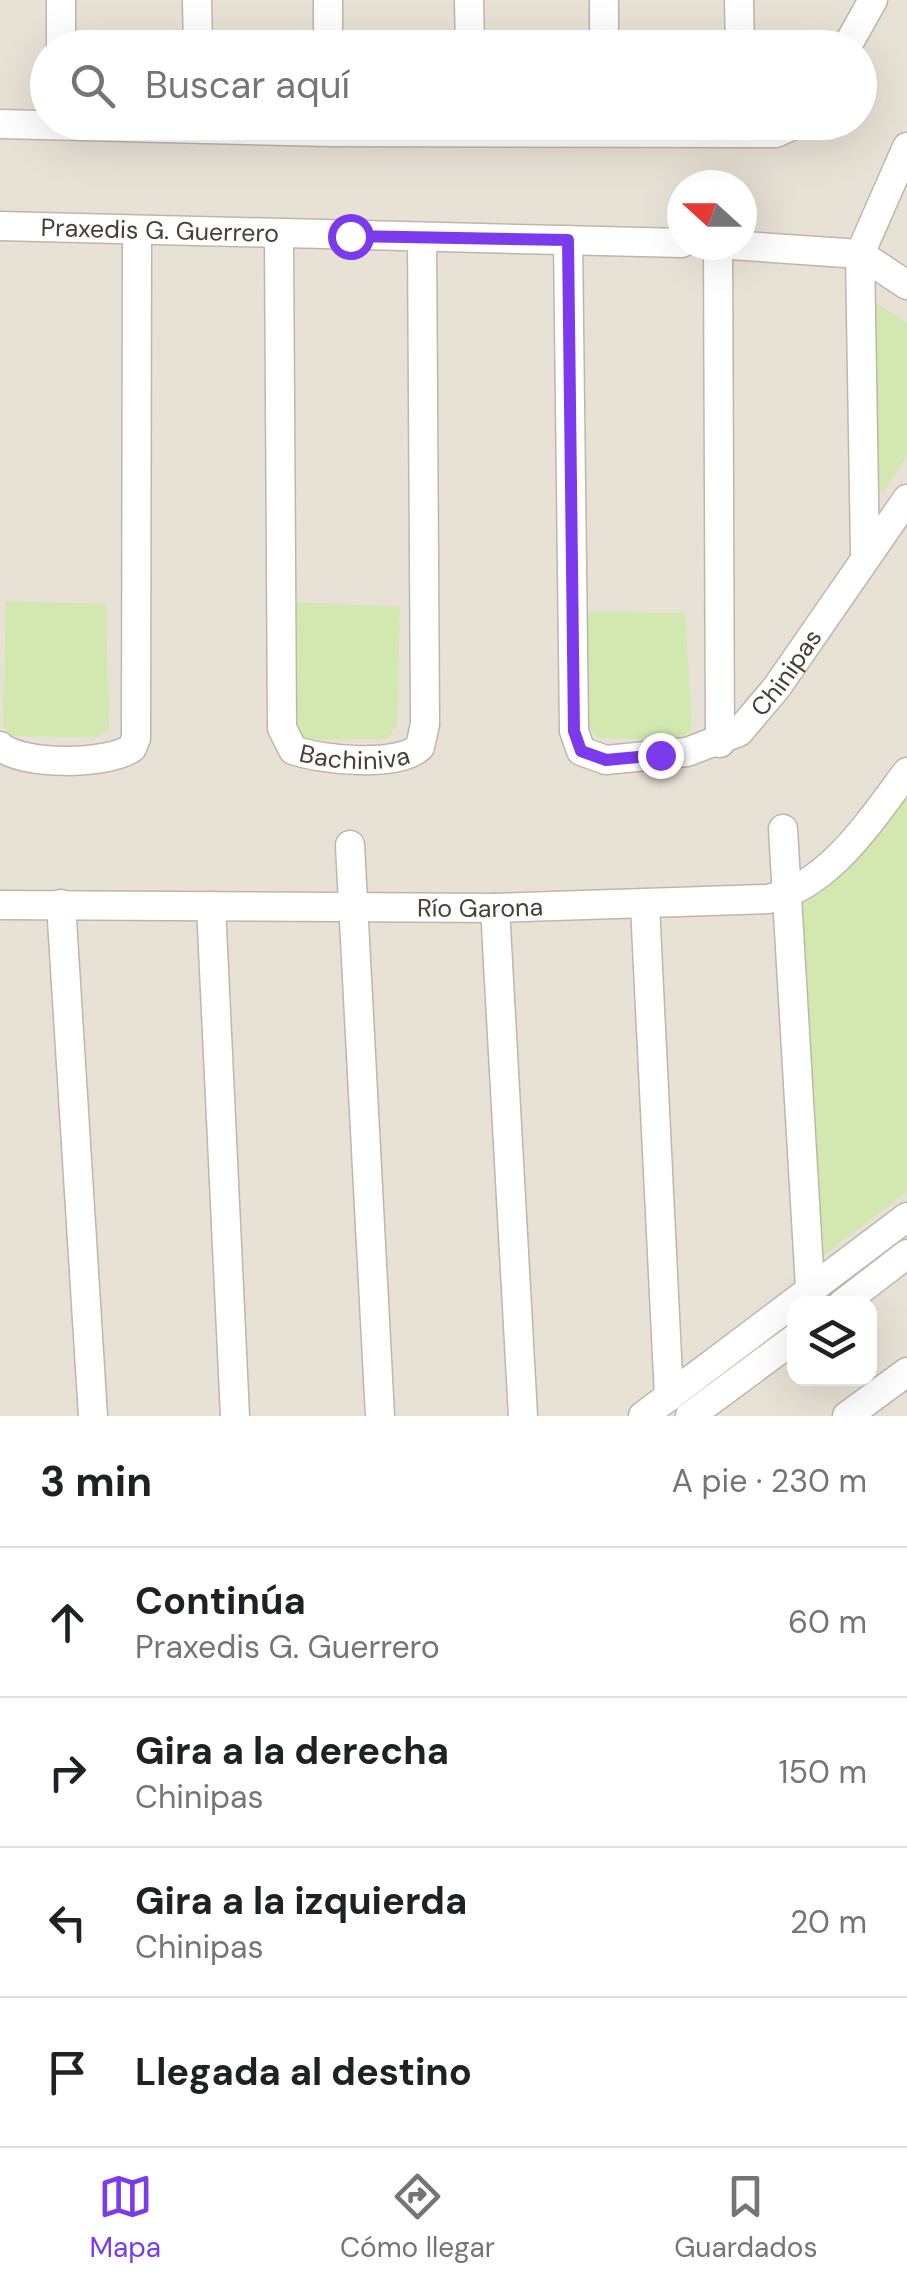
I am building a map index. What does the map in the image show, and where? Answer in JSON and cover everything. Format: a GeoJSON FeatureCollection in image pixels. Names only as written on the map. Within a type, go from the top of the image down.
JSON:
{"type":"FeatureCollection","features":[{"type":"Feature","properties":{"kind":"street"},"geometry":{"type":"LineString","coordinates":[[61,0],[61,30]]}},
{"type":"Feature","properties":{"kind":"street"},"geometry":{"type":"LineString","coordinates":[[197,0],[198,30]]}},
{"type":"Feature","properties":{"kind":"street"},"geometry":{"type":"LineString","coordinates":[[328,0],[328,30]]}},
{"type":"Feature","properties":{"kind":"street"},"geometry":{"type":"LineString","coordinates":[[470,0],[470,30]]}},
{"type":"Feature","properties":{"kind":"street"},"geometry":{"type":"LineString","coordinates":[[604,0],[604,30]]}},
{"type":"Feature","properties":{"kind":"street"},"geometry":{"type":"LineString","coordinates":[[739,0],[740,30]]}},
{"type":"Feature","properties":{"kind":"street"},"geometry":{"type":"LineString","coordinates":[[856,30],[873,0]]}},
{"type":"Feature","properties":{"kind":"street"},"geometry":{"type":"LineString","coordinates":[[0,124],[30,124]]}},
{"type":"Feature","properties":{"kind":"street"},"geometry":{"type":"LineString","coordinates":[[864,555],[860,254],[907,146]]}},
{"type":"Feature","properties":{"kind":"street","name":"Praxedis G. Guerrero"},"geometry":{"type":"LineString","coordinates":[[0,226],[667,243]]}},
{"type":"Feature","properties":{"kind":"street"},"geometry":{"type":"LineString","coordinates":[[0,746],[12,756],[37,760],[115,756],[132,748],[136,738],[137,232]]}},
{"type":"Feature","properties":{"kind":"street","name":"Bachiniva"},"geometry":{"type":"LineString","coordinates":[[279,235],[282,728],[294,750],[309,756],[390,760],[420,748],[425,724],[422,237]]}},
{"type":"Feature","properties":{"kind":"street","name":"Chinipas"},"geometry":{"type":"LineString","coordinates":[[568,240],[576,742],[588,756],[606,760],[688,752],[720,743],[739,732],[777,688],[864,555],[907,499]]}},
{"type":"Feature","properties":{"kind":"street"},"geometry":{"type":"LineString","coordinates":[[757,247],[860,254],[907,285]]}},
{"type":"Feature","properties":{"kind":"street"},"geometry":{"type":"LineString","coordinates":[[718,260],[720,743]]}},
{"type":"Feature","properties":{"kind":"street"},"geometry":{"type":"LineString","coordinates":[[788,895],[845,850],[907,772]]}},
{"type":"Feature","properties":{"kind":"street"},"geometry":{"type":"LineString","coordinates":[[782,829],[811,1296]]}},
{"type":"Feature","properties":{"kind":"street"},"geometry":{"type":"LineString","coordinates":[[350,845],[380,1416]]}},
{"type":"Feature","properties":{"kind":"street","name":"Río Garona"},"geometry":{"type":"LineString","coordinates":[[0,905],[495,908],[645,906],[788,895]]}},
{"type":"Feature","properties":{"kind":"street"},"geometry":{"type":"LineString","coordinates":[[61,904],[93,1416]]}},
{"type":"Feature","properties":{"kind":"street"},"geometry":{"type":"LineString","coordinates":[[211,906],[235,1416]]}},
{"type":"Feature","properties":{"kind":"street"},"geometry":{"type":"LineString","coordinates":[[645,906],[669,1397]]}},
{"type":"Feature","properties":{"kind":"street"},"geometry":{"type":"LineString","coordinates":[[495,908],[523,1416]]}},
{"type":"Feature","properties":{"kind":"street"},"geometry":{"type":"LineString","coordinates":[[811,1296],[907,1218]]}},
{"type":"Feature","properties":{"kind":"street"},"geometry":{"type":"LineString","coordinates":[[852,1296],[907,1254]]}},
{"type":"Feature","properties":{"kind":"street"},"geometry":{"type":"LineString","coordinates":[[643,1416],[787,1313]]}},
{"type":"Feature","properties":{"kind":"street"},"geometry":{"type":"LineString","coordinates":[[690,1416],[787,1344]]}},
{"type":"Feature","properties":{"kind":"street"},"geometry":{"type":"LineString","coordinates":[[847,1416],[907,1372]]}},
{"type":"Feature","properties":{"kind":"shaded area"},"geometry":{"type":"Polygon","coordinates":[[[0,0],[907,0],[907,1416],[0,1416],[0,0]]]}},
{"type":"Feature","properties":{"kind":"green space"},"geometry":{"type":"Polygon","coordinates":[[[875,302],[907,323],[907,456],[883,493],[871,477],[869,322],[875,302]]]}},
{"type":"Feature","properties":{"kind":"green space"},"geometry":{"type":"Polygon","coordinates":[[[6,601],[106,604],[109,729],[98,737],[11,736],[3,726],[6,601]]]}},
{"type":"Feature","properties":{"kind":"green space"},"geometry":{"type":"Polygon","coordinates":[[[294,602],[400,607],[397,725],[387,739],[305,740],[295,732],[294,602]]]}},
{"type":"Feature","properties":{"kind":"green space"},"geometry":{"type":"Polygon","coordinates":[[[585,612],[685,613],[692,729],[677,741],[598,738],[583,720],[585,612]]]}},
{"type":"Feature","properties":{"kind":"green space"},"geometry":{"type":"Polygon","coordinates":[[[907,788],[907,1192],[821,1257],[793,910],[828,888],[907,788]]]}},
{"type":"Feature","properties":{"kind":"route"},"geometry":{"type":"LineString","coordinates":[[350,236],[568,240],[574,731],[581,751],[588,756],[606,760],[660,755]]}}]}
